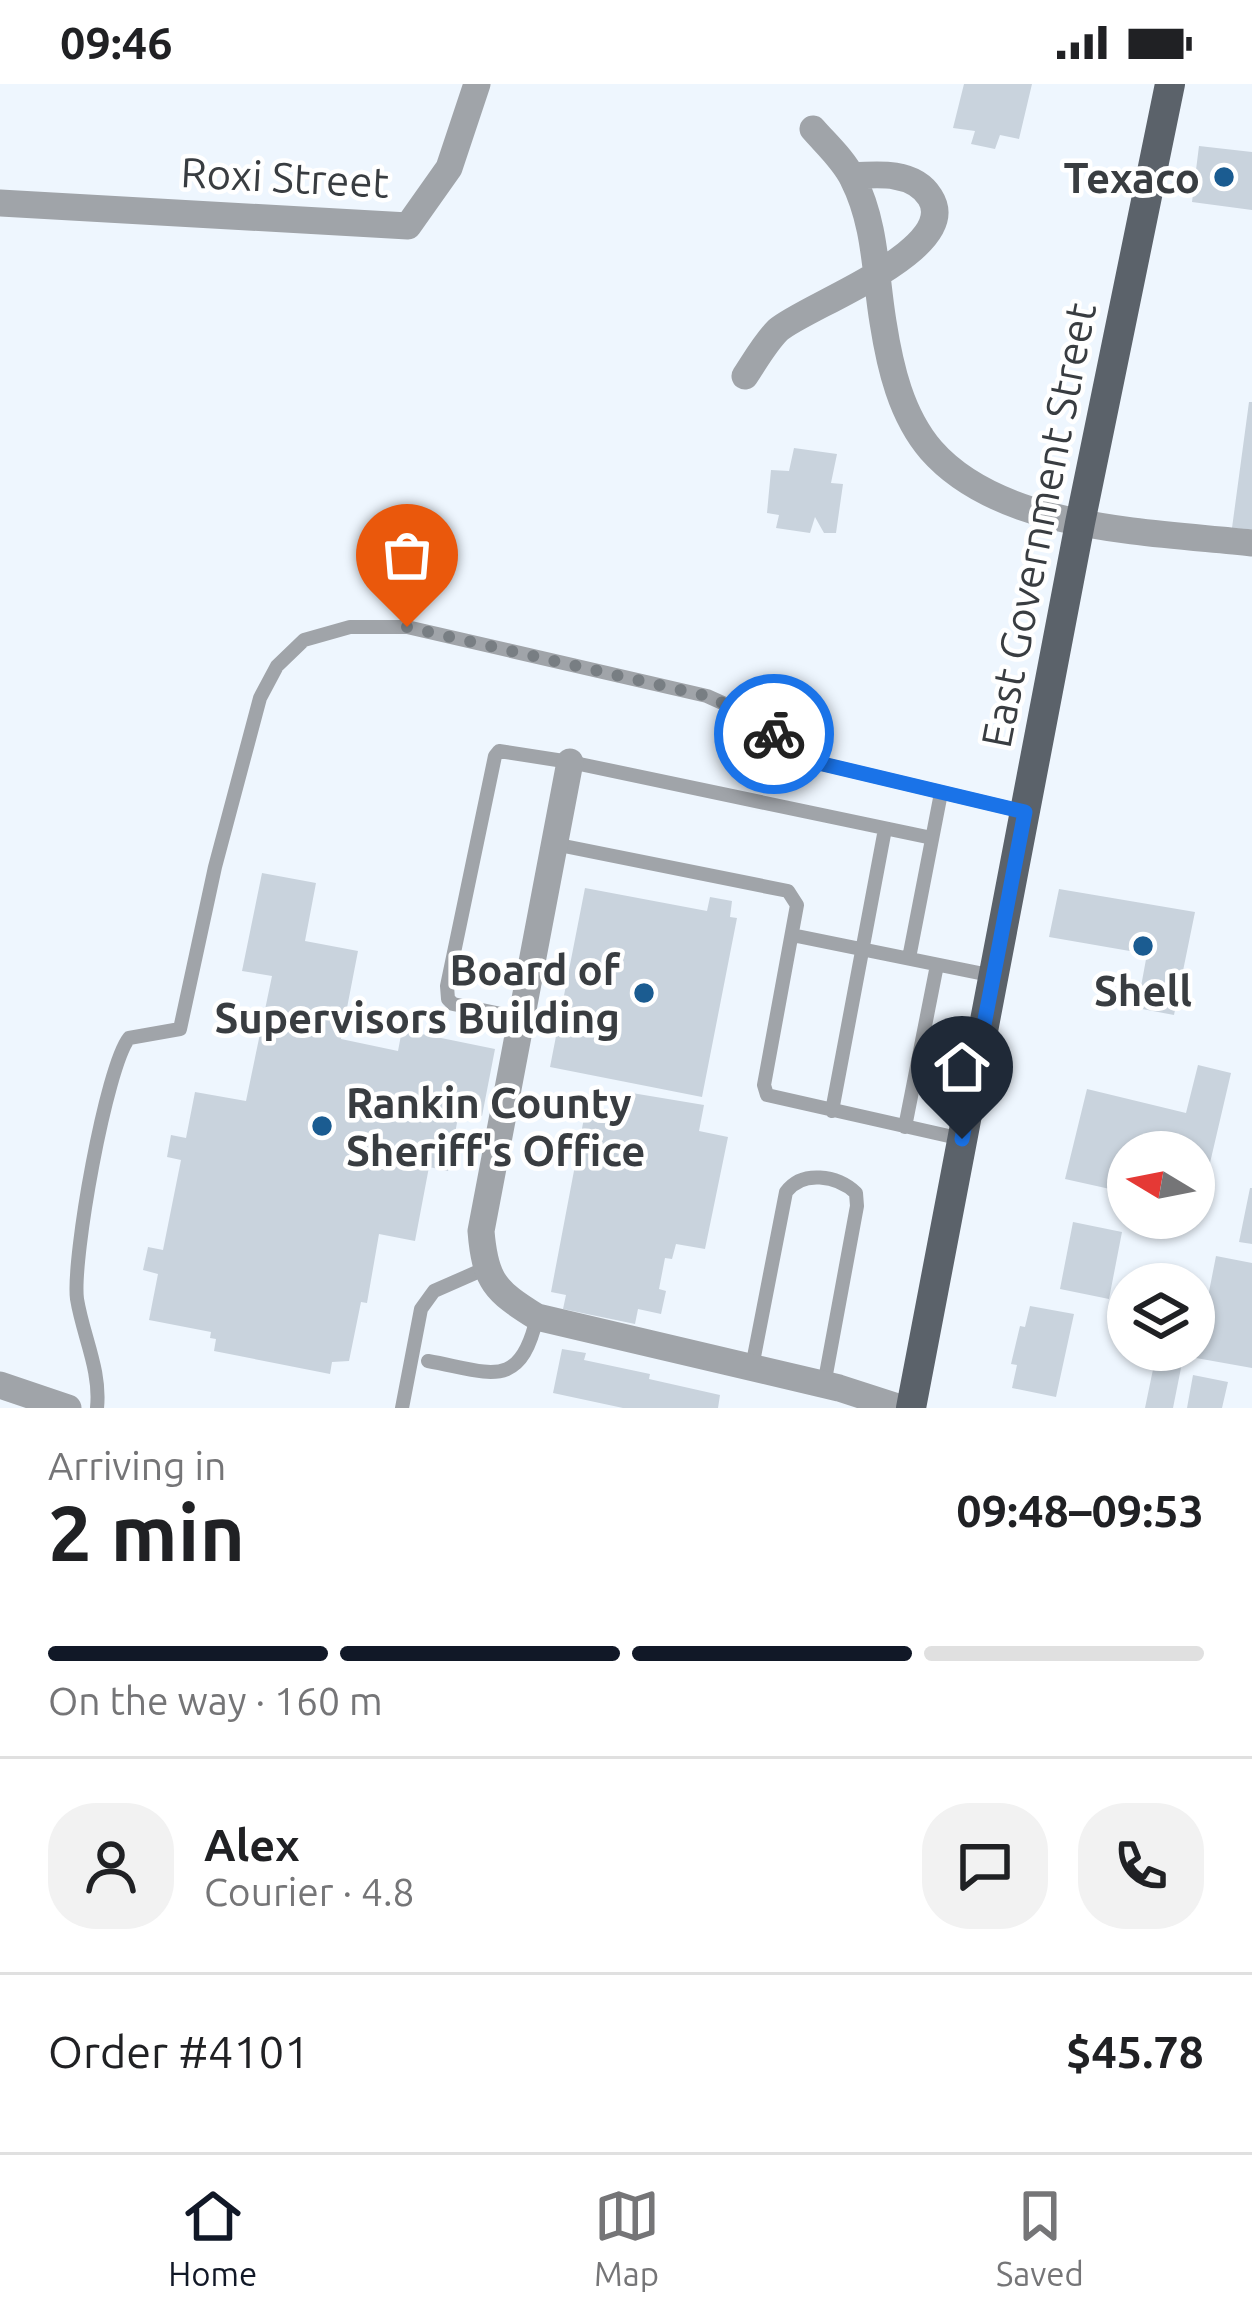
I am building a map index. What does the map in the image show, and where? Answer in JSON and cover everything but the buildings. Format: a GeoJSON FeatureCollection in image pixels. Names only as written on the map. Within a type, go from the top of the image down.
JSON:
{"type":"FeatureCollection","features":[{"type":"Feature","properties":{"kind":"main road","name":"East Government Street"},"geometry":{"type":"LineString","coordinates":[[911,1408],[1080,523],[1170,84]]}},
{"type":"Feature","properties":{"kind":"street","name":"Roxi Street"},"geometry":{"type":"LineString","coordinates":[[0,202],[408,226],[448,168],[477,84]]}},
{"type":"Feature","properties":{"kind":"street"},"geometry":{"type":"LineString","coordinates":[[813,129],[852,176],[863,203],[879,275],[890,366],[905,408],[932,451],[975,485],[1031,509],[1080,523],[1252,543]]}},
{"type":"Feature","properties":{"kind":"street"},"geometry":{"type":"LineString","coordinates":[[745,376],[778,330],[879,275],[920,239],[933,219],[934,203],[926,190],[903,177],[852,176]]}},
{"type":"Feature","properties":{"kind":"street"},"geometry":{"type":"LineString","coordinates":[[569,762],[481,1232],[484,1269],[508,1298],[537,1317],[752,1367],[832,1394],[901,1408]]}},
{"type":"Feature","properties":{"kind":"street"},"geometry":{"type":"LineString","coordinates":[[0,1385],[68,1408]]}},
{"type":"Feature","properties":{"kind":"lane"},"geometry":{"type":"LineString","coordinates":[[97,1408],[98,1385],[77,1298],[77,1261],[121,1048],[129,1038],[180,1029],[215,867],[260,698],[277,666],[304,640],[350,627],[407,627],[707,696],[736,709],[810,761],[1025,812]]}},
{"type":"Feature","properties":{"kind":"lane"},"geometry":{"type":"LineString","coordinates":[[520,1018],[448,999],[499,751],[932,838]]}},
{"type":"Feature","properties":{"kind":"lane"},"geometry":{"type":"LineString","coordinates":[[909,958],[941,793]]}},
{"type":"Feature","properties":{"kind":"lane"},"geometry":{"type":"LineString","coordinates":[[832,1111],[885,829]]}},
{"type":"Feature","properties":{"kind":"lane"},"geometry":{"type":"LineString","coordinates":[[553,843],[788,891],[797,905],[764,1085],[767,1095],[962,1139]]}},
{"type":"Feature","properties":{"kind":"lane"},"geometry":{"type":"LineString","coordinates":[[791,934],[994,976]]}},
{"type":"Feature","properties":{"kind":"lane"},"geometry":{"type":"LineString","coordinates":[[904,1127],[937,964]]}},
{"type":"Feature","properties":{"kind":"lane"},"geometry":{"type":"LineString","coordinates":[[752,1367],[786,1192],[808,1176],[848,1185],[856,1193],[857,1206],[832,1394]]}},
{"type":"Feature","properties":{"kind":"lane"},"geometry":{"type":"LineString","coordinates":[[402,1408],[421,1309],[428,1297],[484,1269]]}},
{"type":"Feature","properties":{"kind":"lane"},"geometry":{"type":"LineString","coordinates":[[428,1361],[496,1373],[512,1368],[530,1351],[537,1317]]}},
{"type":"Feature","properties":{"kind":"way so far"},"geometry":{"type":"LineString","coordinates":[[407,627],[707,696],[774,734]]}},
{"type":"Feature","properties":{"kind":"place","name":"Texaco"},"geometry":{"type":"Point","coordinates":[1224,177]}},
{"type":"Feature","properties":{"kind":"place","name":"Shell"},"geometry":{"type":"Point","coordinates":[1143,946]}},
{"type":"Feature","properties":{"kind":"place","name":"Board of Supervisors Building"},"geometry":{"type":"Point","coordinates":[644,993]}},
{"type":"Feature","properties":{"kind":"place","name":"Rankin County Sheriff's Office"},"geometry":{"type":"Point","coordinates":[322,1126]}},
{"type":"Feature","properties":{"kind":"route"},"geometry":{"type":"LineString","coordinates":[[774,734],[810,761],[1025,812],[962,1139]]}}]}
